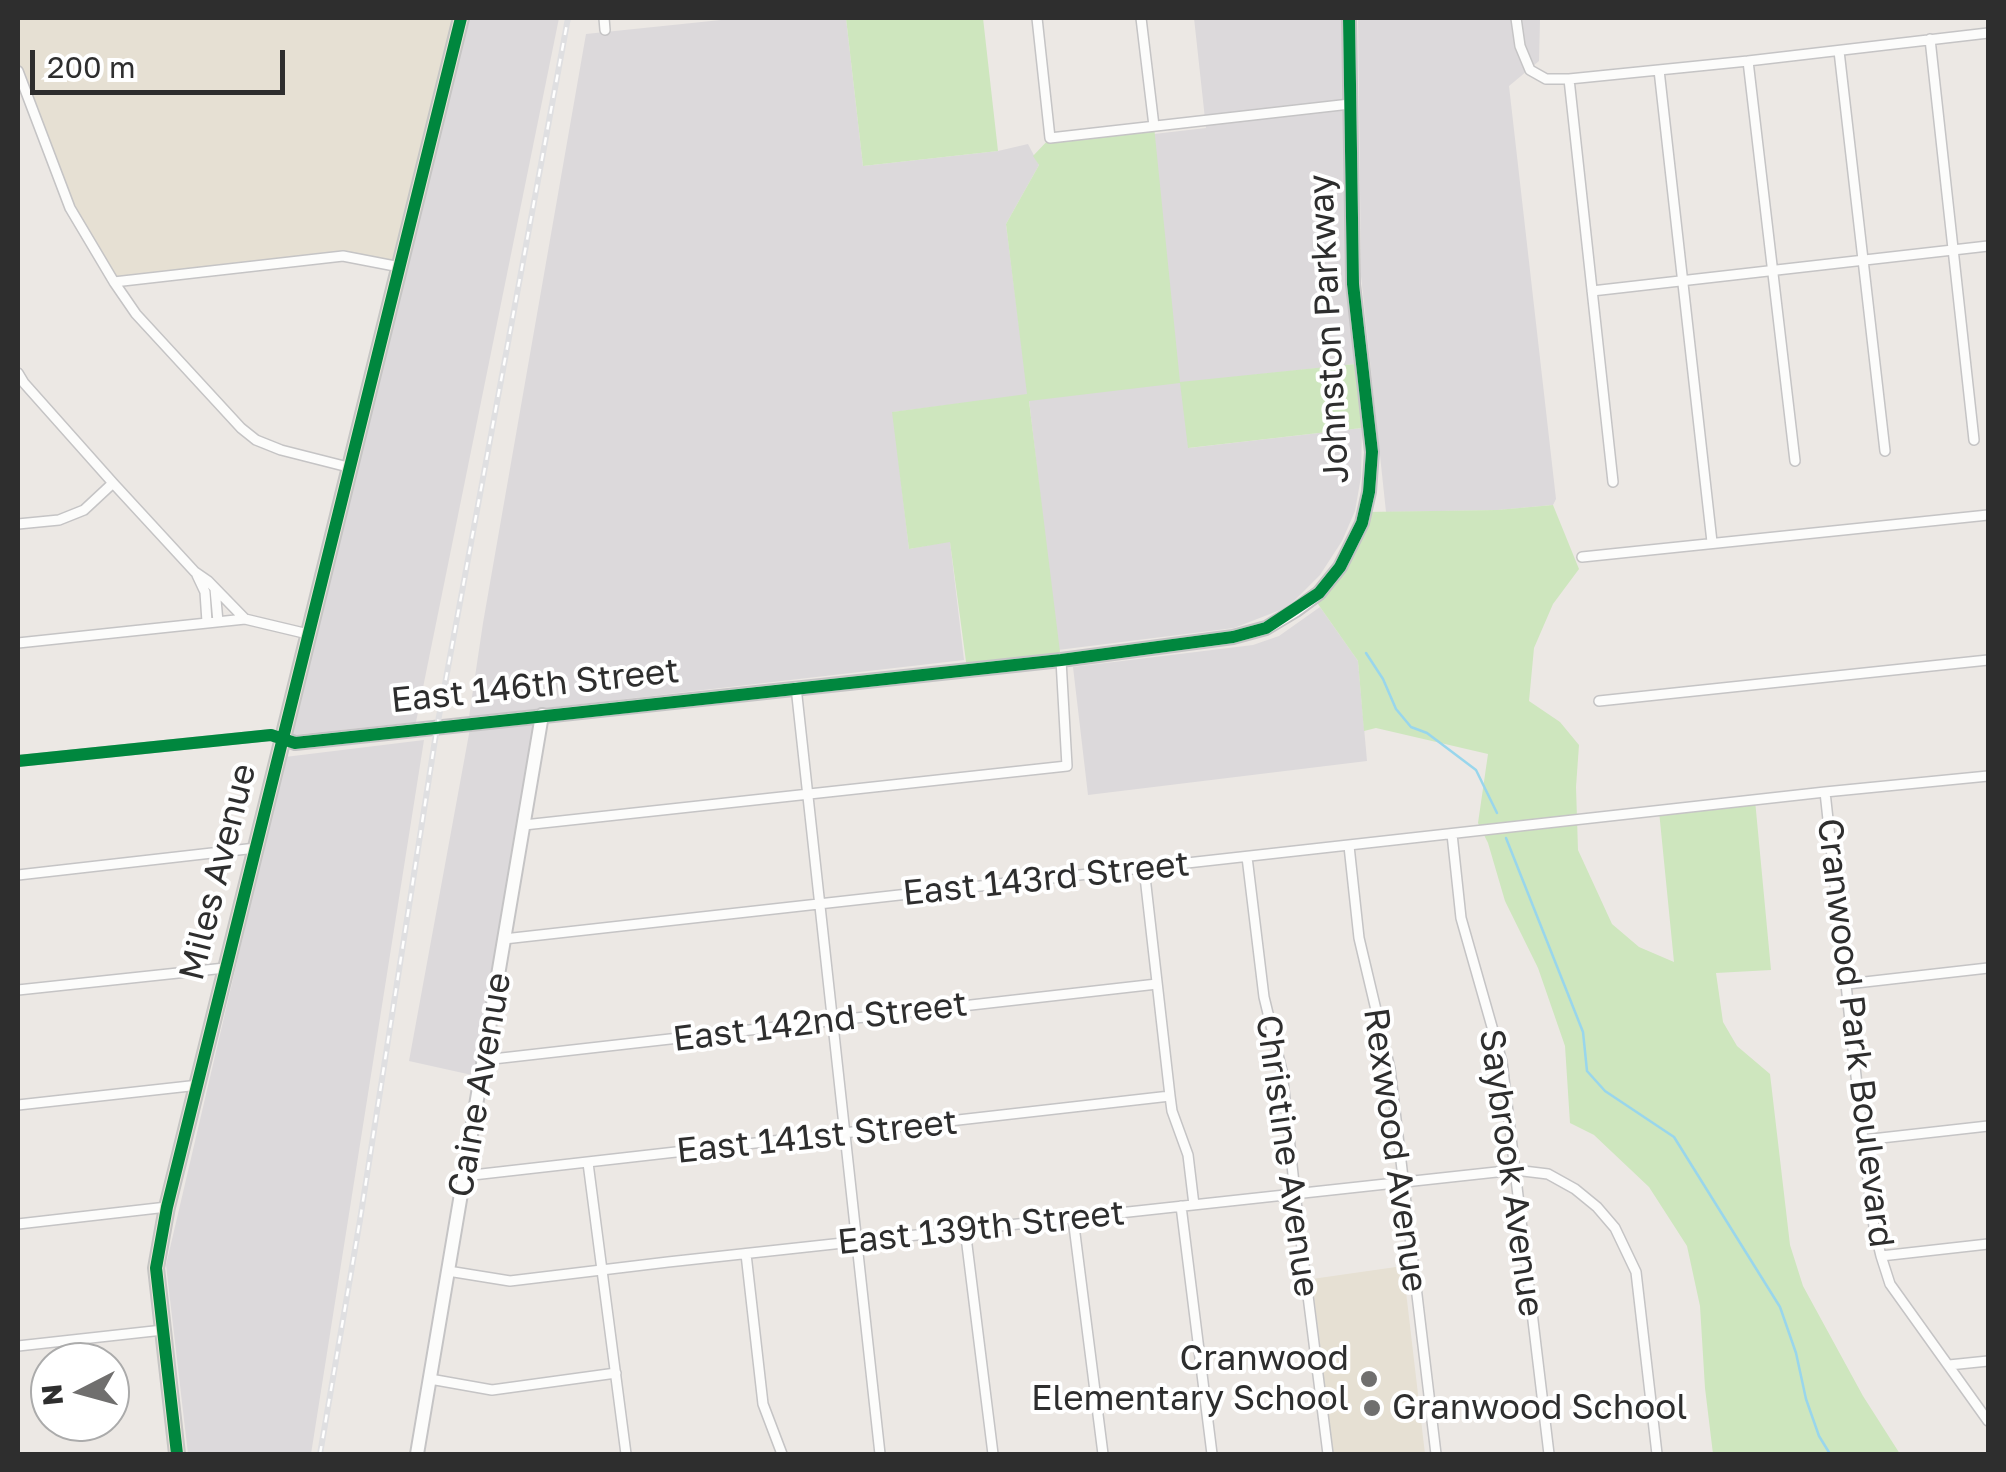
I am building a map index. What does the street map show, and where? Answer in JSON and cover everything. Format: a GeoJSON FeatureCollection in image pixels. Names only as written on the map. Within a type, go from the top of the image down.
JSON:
{"type":"FeatureCollection","features":[{"type":"Feature","properties":{"kind":"main road","name":"Miles Avenue"},"geometry":{"type":"LineString","coordinates":[[176,1454],[156,1268],[225,968],[461,18]]}},
{"type":"Feature","properties":{"kind":"street"},"geometry":{"type":"LineString","coordinates":[[604,18],[605,30]]}},
{"type":"Feature","properties":{"kind":"street"},"geometry":{"type":"LineString","coordinates":[[1037,18],[1050,138],[1350,104]]}},
{"type":"Feature","properties":{"kind":"street"},"geometry":{"type":"LineString","coordinates":[[1142,18],[1154,126]]}},
{"type":"Feature","properties":{"kind":"street","name":"Johnston Parkway"},"geometry":{"type":"LineString","coordinates":[[1061,660],[1233,637],[1266,628],[1319,592],[1354,542],[1369,492],[1372,452],[1353,284],[1349,18]]}},
{"type":"Feature","properties":{"kind":"street"},"geometry":{"type":"LineString","coordinates":[[1516,18],[1520,46],[1530,70],[1546,79],[1748,61],[1988,33]]}},
{"type":"Feature","properties":{"kind":"street"},"geometry":{"type":"LineString","coordinates":[[1930,40],[1974,440]]}},
{"type":"Feature","properties":{"kind":"street"},"geometry":{"type":"LineString","coordinates":[[1840,51],[1885,451]]}},
{"type":"Feature","properties":{"kind":"street"},"geometry":{"type":"LineString","coordinates":[[1748,61],[1795,461]]}},
{"type":"Feature","properties":{"kind":"street"},"geometry":{"type":"LineString","coordinates":[[1659,70],[1712,542]]}},
{"type":"Feature","properties":{"kind":"street"},"geometry":{"type":"LineString","coordinates":[[18,74],[70,208],[136,314],[256,440],[348,467]]}},
{"type":"Feature","properties":{"kind":"street"},"geometry":{"type":"LineString","coordinates":[[1570,79],[1613,482]]}},
{"type":"Feature","properties":{"kind":"street"},"geometry":{"type":"LineString","coordinates":[[1592,291],[1988,246]]}},
{"type":"Feature","properties":{"kind":"street"},"geometry":{"type":"LineString","coordinates":[[114,282],[344,256],[400,267]]}},
{"type":"Feature","properties":{"kind":"street"},"geometry":{"type":"LineString","coordinates":[[18,373],[20,385],[245,619]]}},
{"type":"Feature","properties":{"kind":"street"},"geometry":{"type":"LineString","coordinates":[[18,524],[60,520],[84,510],[112,483]]}},
{"type":"Feature","properties":{"kind":"street"},"geometry":{"type":"LineString","coordinates":[[1582,556],[1988,514]]}},
{"type":"Feature","properties":{"kind":"street"},"geometry":{"type":"LineString","coordinates":[[196,572],[212,622]]}},
{"type":"Feature","properties":{"kind":"street"},"geometry":{"type":"LineString","coordinates":[[212,622],[215,588]]}},
{"type":"Feature","properties":{"kind":"street"},"geometry":{"type":"LineString","coordinates":[[18,644],[245,619],[308,634]]}},
{"type":"Feature","properties":{"kind":"street"},"geometry":{"type":"LineString","coordinates":[[524,825],[1067,766],[1061,660]]}},
{"type":"Feature","properties":{"kind":"street","name":"East 146th Street"},"geometry":{"type":"LineString","coordinates":[[18,761],[271,734],[296,742],[1061,660]]}},
{"type":"Feature","properties":{"kind":"street"},"geometry":{"type":"LineString","coordinates":[[1600,701],[1988,660]]}},
{"type":"Feature","properties":{"kind":"street"},"geometry":{"type":"LineString","coordinates":[[796,688],[880,1454]]}},
{"type":"Feature","properties":{"kind":"street","name":"Caine Avenue"},"geometry":{"type":"LineString","coordinates":[[417,1454],[542,715]]}},
{"type":"Feature","properties":{"kind":"street","name":"East 143rd Street"},"geometry":{"type":"LineString","coordinates":[[504,940],[1988,776]]}},
{"type":"Feature","properties":{"kind":"street","name":"Cranwood Park Boulevard"},"geometry":{"type":"LineString","coordinates":[[1825,792],[1880,1256],[1890,1284],[1988,1421]]}},
{"type":"Feature","properties":{"kind":"street","name":"Saybrook Avenue"},"geometry":{"type":"LineString","coordinates":[[1452,834],[1464,932],[1502,1062],[1550,1454]]}},
{"type":"Feature","properties":{"kind":"street","name":"Rexwood Avenue"},"geometry":{"type":"LineString","coordinates":[[1350,846],[1359,938],[1390,1069],[1436,1454]]}},
{"type":"Feature","properties":{"kind":"street"},"geometry":{"type":"LineString","coordinates":[[18,874],[256,848]]}},
{"type":"Feature","properties":{"kind":"street","name":"Christine Avenue"},"geometry":{"type":"LineString","coordinates":[[1247,857],[1261,979],[1282,1072],[1328,1454]]}},
{"type":"Feature","properties":{"kind":"street"},"geometry":{"type":"LineString","coordinates":[[1144,868],[1172,1112],[1188,1154],[1194,1205]]}},
{"type":"Feature","properties":{"kind":"street"},"geometry":{"type":"LineString","coordinates":[[18,990],[225,968]]}},
{"type":"Feature","properties":{"kind":"street"},"geometry":{"type":"LineString","coordinates":[[1847,984],[1988,968]]}},
{"type":"Feature","properties":{"kind":"street","name":"East 142nd Street"},"geometry":{"type":"LineString","coordinates":[[484,1060],[1157,984]]}},
{"type":"Feature","properties":{"kind":"street"},"geometry":{"type":"LineString","coordinates":[[18,1105],[198,1085]]}},
{"type":"Feature","properties":{"kind":"street","name":"East 141st Street"},"geometry":{"type":"LineString","coordinates":[[464,1176],[1170,1096]]}},
{"type":"Feature","properties":{"kind":"street"},"geometry":{"type":"LineString","coordinates":[[1864,1140],[1988,1126]]}},
{"type":"Feature","properties":{"kind":"street"},"geometry":{"type":"LineString","coordinates":[[588,1163],[626,1454]]}},
{"type":"Feature","properties":{"kind":"street"},"geometry":{"type":"LineString","coordinates":[[1514,1170],[1548,1174],[1597,1207],[1615,1228],[1636,1272],[1657,1454]]}},
{"type":"Feature","properties":{"kind":"street","name":"East 139th Street"},"geometry":{"type":"LineString","coordinates":[[448,1272],[510,1281],[1514,1170]]}},
{"type":"Feature","properties":{"kind":"street"},"geometry":{"type":"LineString","coordinates":[[1181,1206],[1212,1454]]}},
{"type":"Feature","properties":{"kind":"street"},"geometry":{"type":"LineString","coordinates":[[18,1224],[168,1208]]}},
{"type":"Feature","properties":{"kind":"street"},"geometry":{"type":"LineString","coordinates":[[1073,1218],[1103,1454]]}},
{"type":"Feature","properties":{"kind":"street"},"geometry":{"type":"LineString","coordinates":[[965,1229],[993,1454]]}},
{"type":"Feature","properties":{"kind":"street"},"geometry":{"type":"LineString","coordinates":[[1880,1256],[1988,1244]]}},
{"type":"Feature","properties":{"kind":"street"},"geometry":{"type":"LineString","coordinates":[[746,1254],[763,1404],[782,1454]]}},
{"type":"Feature","properties":{"kind":"street"},"geometry":{"type":"LineString","coordinates":[[18,1346],[164,1330]]}},
{"type":"Feature","properties":{"kind":"street"},"geometry":{"type":"LineString","coordinates":[[1949,1365],[1988,1361]]}},
{"type":"Feature","properties":{"kind":"street"},"geometry":{"type":"LineString","coordinates":[[430,1379],[492,1390],[616,1373]]}},
{"type":"Feature","properties":{"kind":"shaded area"},"geometry":{"type":"Polygon","coordinates":[[[18,18],[461,18],[400,267],[343,256],[114,282],[70,208],[18,75],[18,18]]]}},
{"type":"Feature","properties":{"kind":"shaded area"},"geometry":{"type":"Polygon","coordinates":[[[466,18],[559,18],[416,722],[292,735],[466,18]]]}},
{"type":"Feature","properties":{"kind":"shaded area"},"geometry":{"type":"Polygon","coordinates":[[[740,18],[846,18],[863,166],[1028,144],[1039,165],[1006,224],[1028,395],[893,412],[909,549],[950,541],[964,660],[469,717],[586,34],[740,18]]]}},
{"type":"Feature","properties":{"kind":"shaded area"},"geometry":{"type":"Polygon","coordinates":[[[1194,18],[1342,18],[1345,276],[1355,364],[1181,383],[1189,448],[1362,428],[1361,477],[1355,511],[1320,575],[1288,607],[1234,628],[1058,650],[1029,400],[1154,134],[1206,128],[1194,18]]]}},
{"type":"Feature","properties":{"kind":"shaded area"},"geometry":{"type":"Polygon","coordinates":[[[1358,18],[1560,18],[1540,20],[1539,61],[1509,86],[1556,499],[1553,505],[1386,512],[1361,276],[1358,18]]]}},
{"type":"Feature","properties":{"kind":"shaded area"},"geometry":{"type":"Polygon","coordinates":[[[1320,607],[1358,661],[1367,761],[1088,795],[1073,667],[1253,645],[1279,636],[1320,607]]]}},
{"type":"Feature","properties":{"kind":"shaded area"},"geometry":{"type":"Polygon","coordinates":[[[542,715],[481,1077],[409,1061],[471,723],[542,715]]]}},
{"type":"Feature","properties":{"kind":"shaded area"},"geometry":{"type":"Polygon","coordinates":[[[424,740],[311,1454],[188,1454],[166,1265],[285,757],[424,740]]]}},
{"type":"Feature","properties":{"kind":"shaded area"},"geometry":{"type":"Polygon","coordinates":[[[1403,1266],[1425,1454],[1333,1454],[1312,1279],[1403,1266]]]}},
{"type":"Feature","properties":{"kind":"green space"},"geometry":{"type":"Polygon","coordinates":[[[846,18],[983,18],[998,151],[863,166],[846,18]]]}},
{"type":"Feature","properties":{"kind":"green space"},"geometry":{"type":"Polygon","coordinates":[[[1154,126],[1180,382],[1355,364],[1362,428],[1188,448],[1180,383],[1029,401],[1061,660],[967,669],[950,542],[909,549],[892,412],[1027,394],[1006,224],[1039,165],[1033,156],[1050,138],[1154,126]]]}},
{"type":"Feature","properties":{"kind":"green space"},"geometry":{"type":"Polygon","coordinates":[[[1553,505],[1579,569],[1553,604],[1534,648],[1529,701],[1560,722],[1579,745],[1578,850],[1612,924],[1639,947],[1674,962],[1659,811],[1755,800],[1771,970],[1716,973],[1723,1022],[1737,1046],[1770,1074],[1790,1245],[1803,1286],[1863,1396],[1900,1454],[1713,1454],[1700,1306],[1687,1246],[1649,1187],[1594,1135],[1570,1123],[1565,1046],[1538,968],[1505,901],[1478,823],[1488,754],[1376,728],[1364,731],[1358,661],[1313,597],[1319,593],[1365,512],[1553,505]]]}},
{"type":"Feature","properties":{"kind":"waterway"},"geometry":{"type":"LineString","coordinates":[[1366,653],[1396,709],[1411,727],[1427,733],[1476,770],[1497,813]]}},
{"type":"Feature","properties":{"kind":"waterway"},"geometry":{"type":"LineString","coordinates":[[1506,838],[1583,1032],[1587,1071],[1605,1091],[1674,1137],[1780,1307],[1806,1399],[1830,1454]]}},
{"type":"Feature","properties":{"kind":"railway"},"geometry":{"type":"LineString","coordinates":[[320,1454],[437,727],[568,18]]}},
{"type":"Feature","properties":{"kind":"cycle path"},"geometry":{"type":"LineString","coordinates":[[177,1454],[156,1268],[167,1207],[461,18]]}},
{"type":"Feature","properties":{"kind":"cycle path"},"geometry":{"type":"LineString","coordinates":[[18,761],[271,735],[295,743],[417,730],[1061,660],[1233,637],[1266,628],[1319,593],[1340,567],[1362,523],[1369,492],[1372,452],[1353,284],[1349,18]]}},
{"type":"Feature","properties":{"kind":"place","name":"Cranwood Elementary School"},"geometry":{"type":"Point","coordinates":[1369,1379]}},
{"type":"Feature","properties":{"kind":"place","name":"Granwood School"},"geometry":{"type":"Point","coordinates":[1372,1408]}}]}
